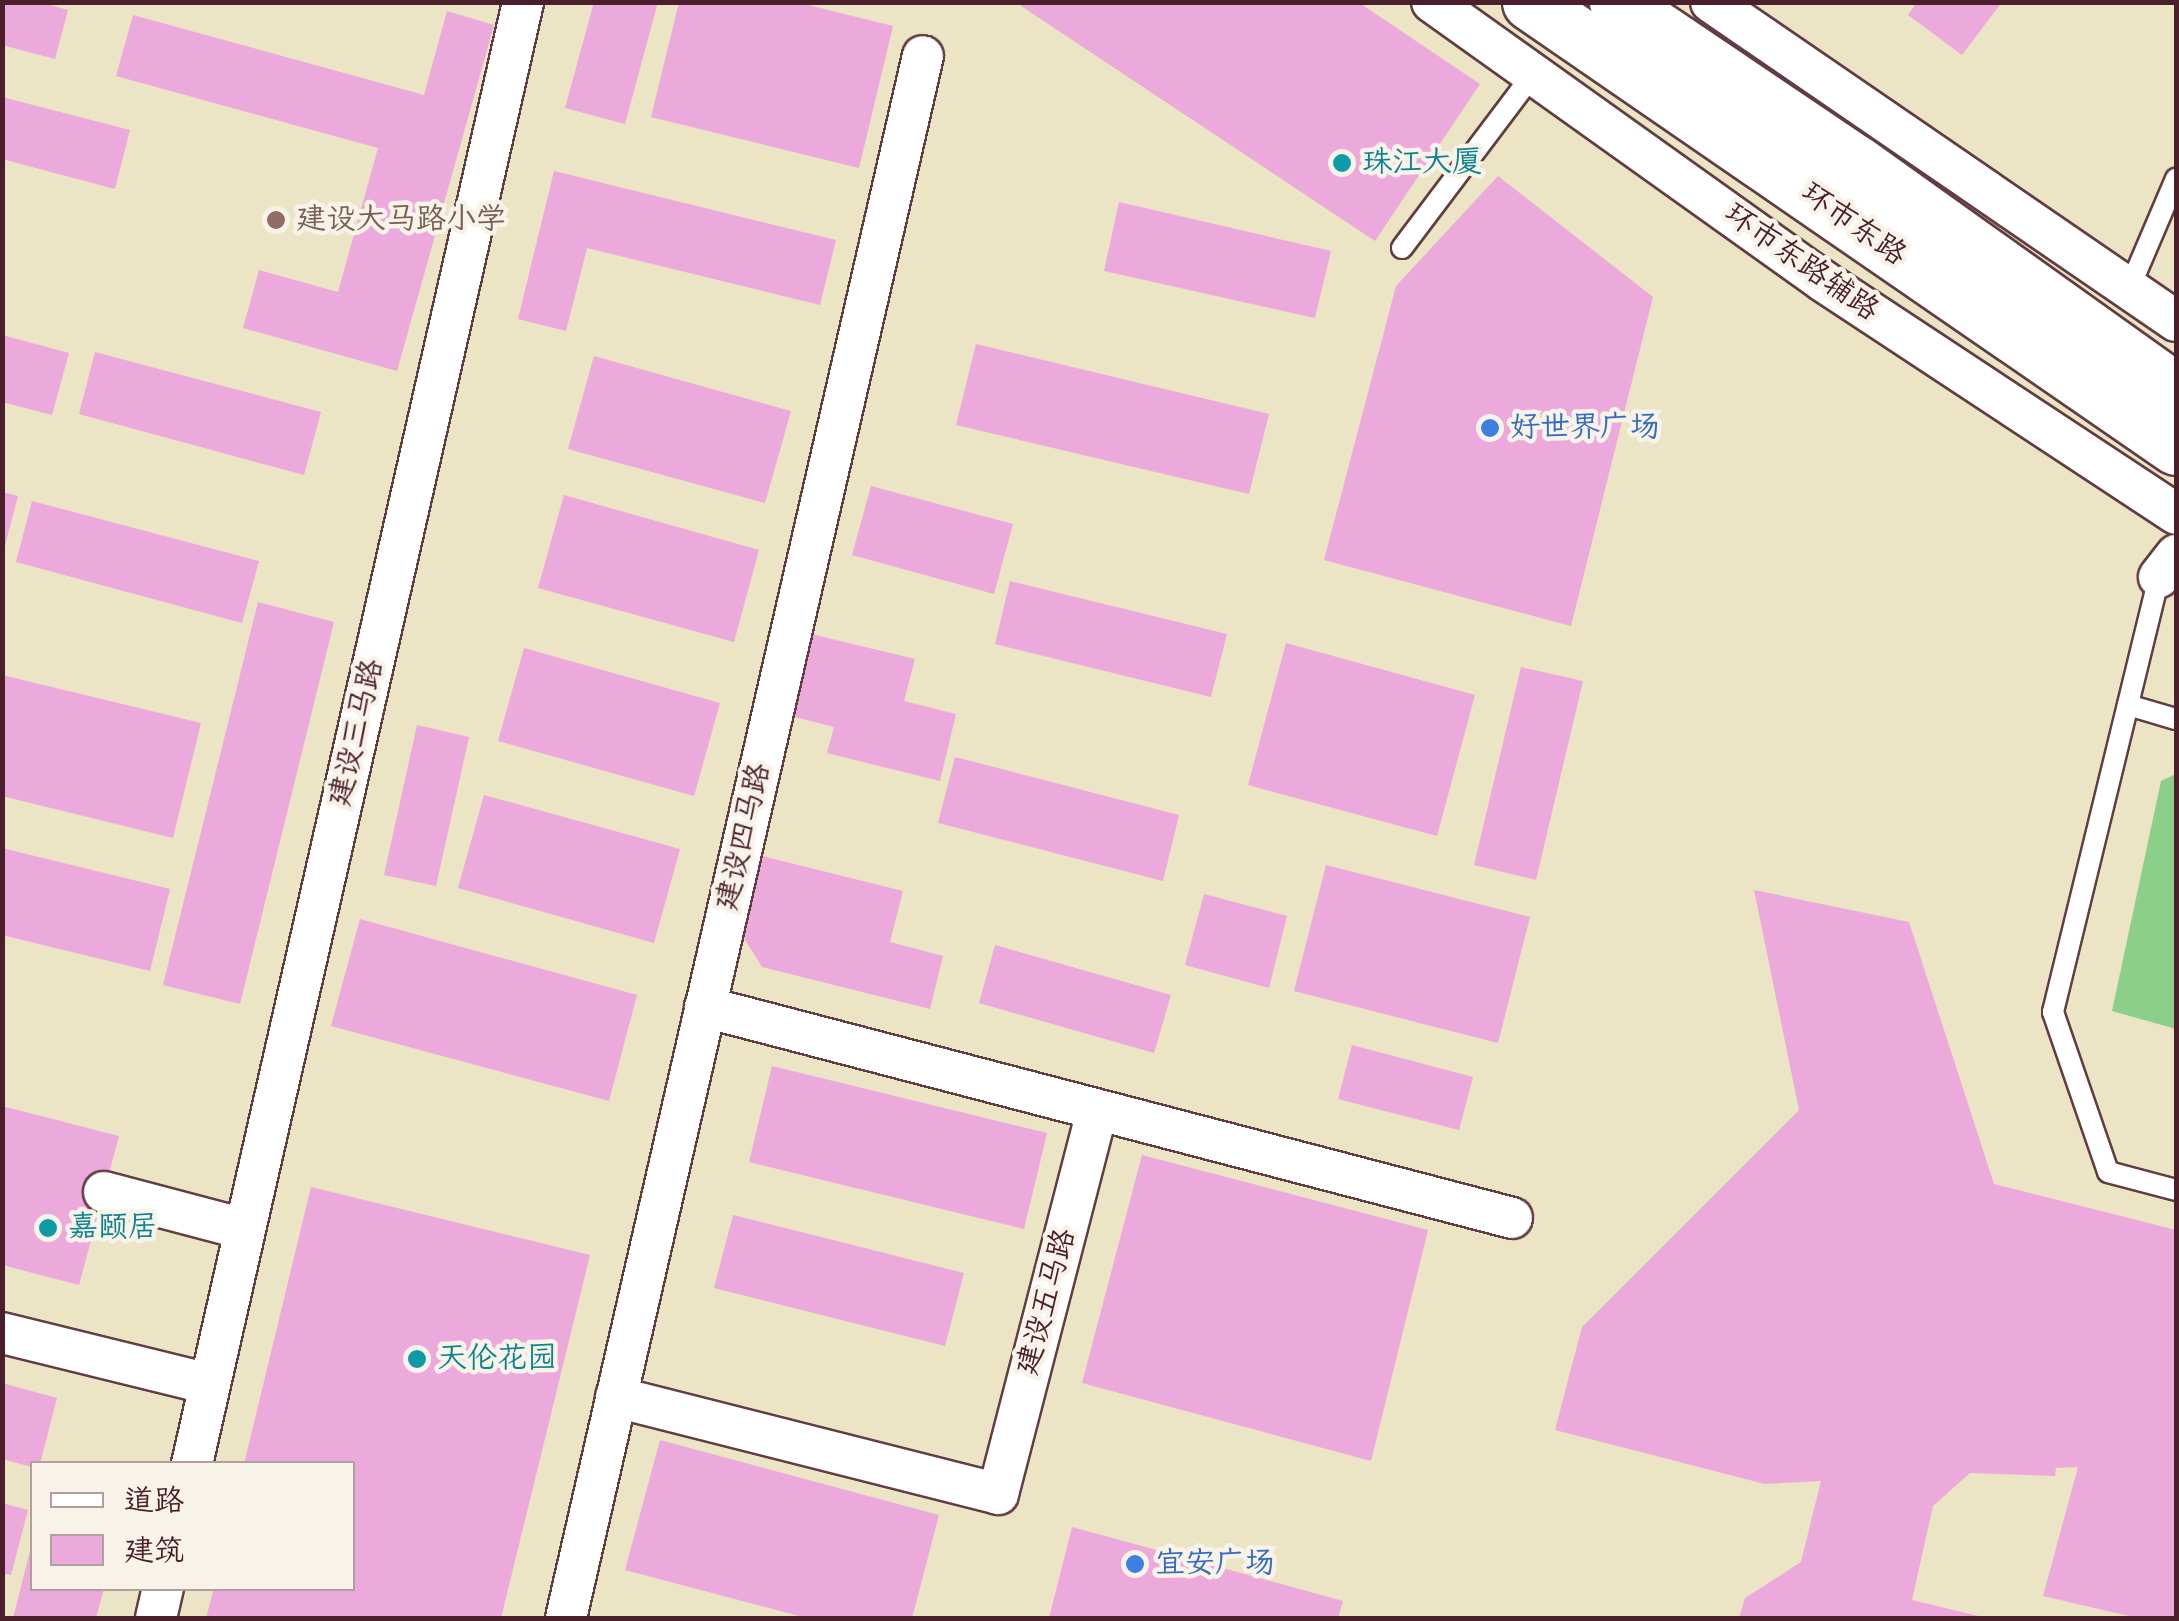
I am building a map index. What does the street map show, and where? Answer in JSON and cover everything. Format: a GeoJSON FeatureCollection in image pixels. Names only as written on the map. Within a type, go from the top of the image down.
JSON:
{"type":"FeatureCollection","features":[{"type":"Feature","properties":{"kind":"highway","name":"环市东路"},"geometry":{"type":"LineString","coordinates":[[1530,2],[2077,351],[2176,392]]}},
{"type":"Feature","properties":{"kind":"highway","name":"环市东路"},"geometry":{"type":"LineString","coordinates":[[1617,2],[1856,163],[2077,351],[2176,447]]}},
{"type":"Feature","properties":{"kind":"street","name":"建设三马路"},"geometry":{"type":"LineString","coordinates":[[193,1461],[523,2]]}},
{"type":"Feature","properties":{"kind":"street","name":"环市东路辅路"},"geometry":{"type":"LineString","coordinates":[[1432,2],[1823,280],[2176,514]]}},
{"type":"Feature","properties":{"kind":"street"},"geometry":{"type":"LineString","coordinates":[[1711,2],[2176,321]]}},
{"type":"Feature","properties":{"kind":"street","name":"建设四马路"},"geometry":{"type":"LineString","coordinates":[[566,1618],[923,56]]}},
{"type":"Feature","properties":{"kind":"street"},"geometry":{"type":"LineString","coordinates":[[2028,414],[2129,289]]}},
{"type":"Feature","properties":{"kind":"street"},"geometry":{"type":"LineString","coordinates":[[705,1008],[1512,1218]]}},
{"type":"Feature","properties":{"kind":"street","name":"建设五马路"},"geometry":{"type":"LineString","coordinates":[[616,1398],[998,1494],[1097,1111]]}},
{"type":"Feature","properties":{"kind":"street"},"geometry":{"type":"LineString","coordinates":[[104,1192],[244,1229]]}},
{"type":"Feature","properties":{"kind":"street"},"geometry":{"type":"LineString","coordinates":[[2,1334],[210,1384]]}},
{"type":"Feature","properties":{"kind":"street"},"geometry":{"type":"LineString","coordinates":[[156,1618],[162,1591]]}},
{"type":"Feature","properties":{"kind":"lane"},"geometry":{"type":"LineString","coordinates":[[1402,248],[1532,74]]}},
{"type":"Feature","properties":{"kind":"lane"},"geometry":{"type":"LineString","coordinates":[[2129,289],[2176,179]]}},
{"type":"Feature","properties":{"kind":"lane"},"geometry":{"type":"LineString","coordinates":[[2168,566],[2128,705],[2053,1012],[2108,1172],[2176,1190]]}},
{"type":"Feature","properties":{"kind":"lane"},"geometry":{"type":"LineString","coordinates":[[2128,705],[2176,719]]}},
{"type":"Feature","properties":{"kind":"green space"},"geometry":{"type":"Polygon","coordinates":[[[2176,774],[2176,1029],[2112,1011],[2161,781],[2176,774]]]}},
{"type":"Feature","properties":{"kind":"building"},"geometry":{"type":"Polygon","coordinates":[[[2,2],[39,2],[68,10],[55,59],[2,45],[2,2]]]}},
{"type":"Feature","properties":{"kind":"building"},"geometry":{"type":"Polygon","coordinates":[[[594,2],[658,2],[625,124],[565,108],[594,2]]]}},
{"type":"Feature","properties":{"kind":"building"},"geometry":{"type":"Polygon","coordinates":[[[679,2],[796,2],[893,26],[859,168],[651,117],[679,2]]]}},
{"type":"Feature","properties":{"kind":"building","name":"珠江大厦"},"geometry":{"type":"Polygon","coordinates":[[[1024,2],[1358,2],[1480,84],[1375,241],[1021,6],[1024,2]]]}},
{"type":"Feature","properties":{"kind":"building"},"geometry":{"type":"Polygon","coordinates":[[[1917,2],[2002,2],[1962,55],[1908,15],[1917,2]]]}},
{"type":"Feature","properties":{"kind":"building"},"geometry":{"type":"Polygon","coordinates":[[[447,11],[494,25],[397,371],[243,328],[259,270],[338,292],[378,148],[116,76],[133,15],[424,95],[447,11]]]}},
{"type":"Feature","properties":{"kind":"building"},"geometry":{"type":"Polygon","coordinates":[[[2,97],[130,130],[115,189],[2,159],[2,97]]]}},
{"type":"Feature","properties":{"kind":"building"},"geometry":{"type":"Polygon","coordinates":[[[554,171],[836,240],[820,305],[587,248],[566,331],[518,319],[554,171]]]}},
{"type":"Feature","properties":{"kind":"building","name":"好世界广场"},"geometry":{"type":"Polygon","coordinates":[[[1498,176],[1653,297],[1571,626],[1324,560],[1396,286],[1498,176]]]}},
{"type":"Feature","properties":{"kind":"building"},"geometry":{"type":"Polygon","coordinates":[[[1119,202],[1331,251],[1315,318],[1104,271],[1119,202]]]}},
{"type":"Feature","properties":{"kind":"building"},"geometry":{"type":"Polygon","coordinates":[[[2,335],[69,353],[52,415],[2,402],[2,335]]]}},
{"type":"Feature","properties":{"kind":"building"},"geometry":{"type":"Polygon","coordinates":[[[976,344],[1269,414],[1249,494],[956,425],[976,344]]]}},
{"type":"Feature","properties":{"kind":"building"},"geometry":{"type":"Polygon","coordinates":[[[95,352],[321,412],[304,475],[79,414],[95,352]]]}},
{"type":"Feature","properties":{"kind":"building"},"geometry":{"type":"Polygon","coordinates":[[[594,356],[791,411],[765,503],[568,449],[594,356]]]}},
{"type":"Feature","properties":{"kind":"building"},"geometry":{"type":"Polygon","coordinates":[[[871,486],[1013,524],[994,594],[852,555],[871,486]]]}},
{"type":"Feature","properties":{"kind":"building"},"geometry":{"type":"Polygon","coordinates":[[[2,492],[18,496],[4,549],[2,549],[2,492]]]}},
{"type":"Feature","properties":{"kind":"building"},"geometry":{"type":"Polygon","coordinates":[[[564,495],[759,550],[734,642],[538,588],[564,495]]]}},
{"type":"Feature","properties":{"kind":"building"},"geometry":{"type":"Polygon","coordinates":[[[32,501],[259,561],[242,623],[16,562],[32,501]]]}},
{"type":"Feature","properties":{"kind":"building"},"geometry":{"type":"Polygon","coordinates":[[[1010,581],[1227,634],[1211,697],[995,644],[1010,581]]]}},
{"type":"Feature","properties":{"kind":"building"},"geometry":{"type":"Polygon","coordinates":[[[258,602],[334,622],[240,1004],[163,985],[258,602]]]}},
{"type":"Feature","properties":{"kind":"building"},"geometry":{"type":"Polygon","coordinates":[[[811,634],[915,659],[904,701],[956,714],[940,781],[827,753],[834,727],[791,716],[811,634]]]}},
{"type":"Feature","properties":{"kind":"building"},"geometry":{"type":"Polygon","coordinates":[[[1286,643],[1475,695],[1437,836],[1248,785],[1286,643]]]}},
{"type":"Feature","properties":{"kind":"building"},"geometry":{"type":"Polygon","coordinates":[[[524,648],[720,703],[694,796],[498,741],[524,648]]]}},
{"type":"Feature","properties":{"kind":"building"},"geometry":{"type":"Polygon","coordinates":[[[1521,667],[1583,681],[1536,880],[1474,865],[1521,667]]]}},
{"type":"Feature","properties":{"kind":"building"},"geometry":{"type":"Polygon","coordinates":[[[2,675],[201,723],[173,838],[2,796],[2,675]]]}},
{"type":"Feature","properties":{"kind":"building"},"geometry":{"type":"Polygon","coordinates":[[[417,725],[469,737],[436,886],[384,875],[417,725]]]}},
{"type":"Feature","properties":{"kind":"building"},"geometry":{"type":"Polygon","coordinates":[[[955,757],[1179,815],[1163,881],[938,823],[955,757]]]}},
{"type":"Feature","properties":{"kind":"building"},"geometry":{"type":"Polygon","coordinates":[[[484,795],[680,849],[654,943],[458,888],[484,795]]]}},
{"type":"Feature","properties":{"kind":"building"},"geometry":{"type":"Polygon","coordinates":[[[2,848],[170,889],[150,971],[2,935],[2,848]]]}},
{"type":"Feature","properties":{"kind":"building"},"geometry":{"type":"Polygon","coordinates":[[[758,855],[903,891],[890,942],[943,956],[930,1009],[762,967],[739,930],[758,855]]]}},
{"type":"Feature","properties":{"kind":"building"},"geometry":{"type":"Polygon","coordinates":[[[1326,865],[1530,917],[1498,1043],[1294,991],[1326,865]]]}},
{"type":"Feature","properties":{"kind":"building"},"geometry":{"type":"Polygon","coordinates":[[[1754,890],[1909,922],[1994,1184],[2176,1230],[2176,1618],[2137,1618],[2043,1596],[2078,1467],[2056,1468],[2055,1476],[1970,1473],[1933,1506],[1912,1600],[1987,1618],[1739,1618],[1745,1598],[1801,1562],[1821,1481],[1765,1484],[1555,1430],[1582,1327],[1799,1110],[1754,890]]]}},
{"type":"Feature","properties":{"kind":"building"},"geometry":{"type":"Polygon","coordinates":[[[1204,894],[1287,916],[1269,988],[1185,965],[1204,894]]]}},
{"type":"Feature","properties":{"kind":"building"},"geometry":{"type":"Polygon","coordinates":[[[360,919],[637,995],[609,1101],[331,1026],[360,919]]]}},
{"type":"Feature","properties":{"kind":"building"},"geometry":{"type":"Polygon","coordinates":[[[995,945],[1171,995],[1154,1053],[979,1003],[995,945]]]}},
{"type":"Feature","properties":{"kind":"building"},"geometry":{"type":"Polygon","coordinates":[[[1352,1045],[1473,1077],[1459,1130],[1338,1099],[1352,1045]]]}},
{"type":"Feature","properties":{"kind":"building"},"geometry":{"type":"Polygon","coordinates":[[[772,1066],[1047,1133],[1024,1229],[749,1162],[772,1066]]]}},
{"type":"Feature","properties":{"kind":"building","name":"嘉颐居"},"geometry":{"type":"Polygon","coordinates":[[[2,1106],[119,1136],[79,1285],[2,1265],[2,1106]]]}},
{"type":"Feature","properties":{"kind":"building"},"geometry":{"type":"Polygon","coordinates":[[[1142,1155],[1428,1230],[1371,1461],[1082,1383],[1142,1155]]]}},
{"type":"Feature","properties":{"kind":"building","name":"天伦花园"},"geometry":{"type":"Polygon","coordinates":[[[311,1187],[590,1255],[501,1618],[206,1618],[213,1591],[355,1591],[355,1461],[245,1461],[311,1187]]]}},
{"type":"Feature","properties":{"kind":"building"},"geometry":{"type":"Polygon","coordinates":[[[733,1215],[964,1273],[945,1346],[714,1288],[733,1215]]]}},
{"type":"Feature","properties":{"kind":"building"},"geometry":{"type":"Polygon","coordinates":[[[2,1383],[57,1398],[41,1461],[30,1461],[30,1466],[2,1459],[2,1383]]]}},
{"type":"Feature","properties":{"kind":"building"},"geometry":{"type":"Polygon","coordinates":[[[660,1440],[939,1515],[912,1618],[807,1618],[625,1570],[660,1440]]]}},
{"type":"Feature","properties":{"kind":"building"},"geometry":{"type":"Polygon","coordinates":[[[2,1503],[28,1510],[11,1575],[2,1573],[2,1503]]]}},
{"type":"Feature","properties":{"kind":"building","name":"宜安广场"},"geometry":{"type":"Polygon","coordinates":[[[1072,1527],[1343,1601],[1338,1618],[1049,1618],[1072,1527]]]}},
{"type":"Feature","properties":{"kind":"building"},"geometry":{"type":"Polygon","coordinates":[[[30,1551],[30,1591],[103,1591],[96,1618],[13,1618],[30,1551]]]}},
{"type":"Feature","properties":{"kind":"place","name":"珠江大厦"},"geometry":{"type":"Point","coordinates":[1342,163]}},
{"type":"Feature","properties":{"kind":"place","name":"建设大马路小学"},"geometry":{"type":"Point","coordinates":[276,220]}},
{"type":"Feature","properties":{"kind":"place","name":"好世界广场"},"geometry":{"type":"Point","coordinates":[1490,428]}},
{"type":"Feature","properties":{"kind":"place","name":"嘉颐居"},"geometry":{"type":"Point","coordinates":[48,1228]}},
{"type":"Feature","properties":{"kind":"place","name":"天伦花园"},"geometry":{"type":"Point","coordinates":[417,1359]}},
{"type":"Feature","properties":{"kind":"place","name":"宜安广场"},"geometry":{"type":"Point","coordinates":[1135,1564]}}]}
